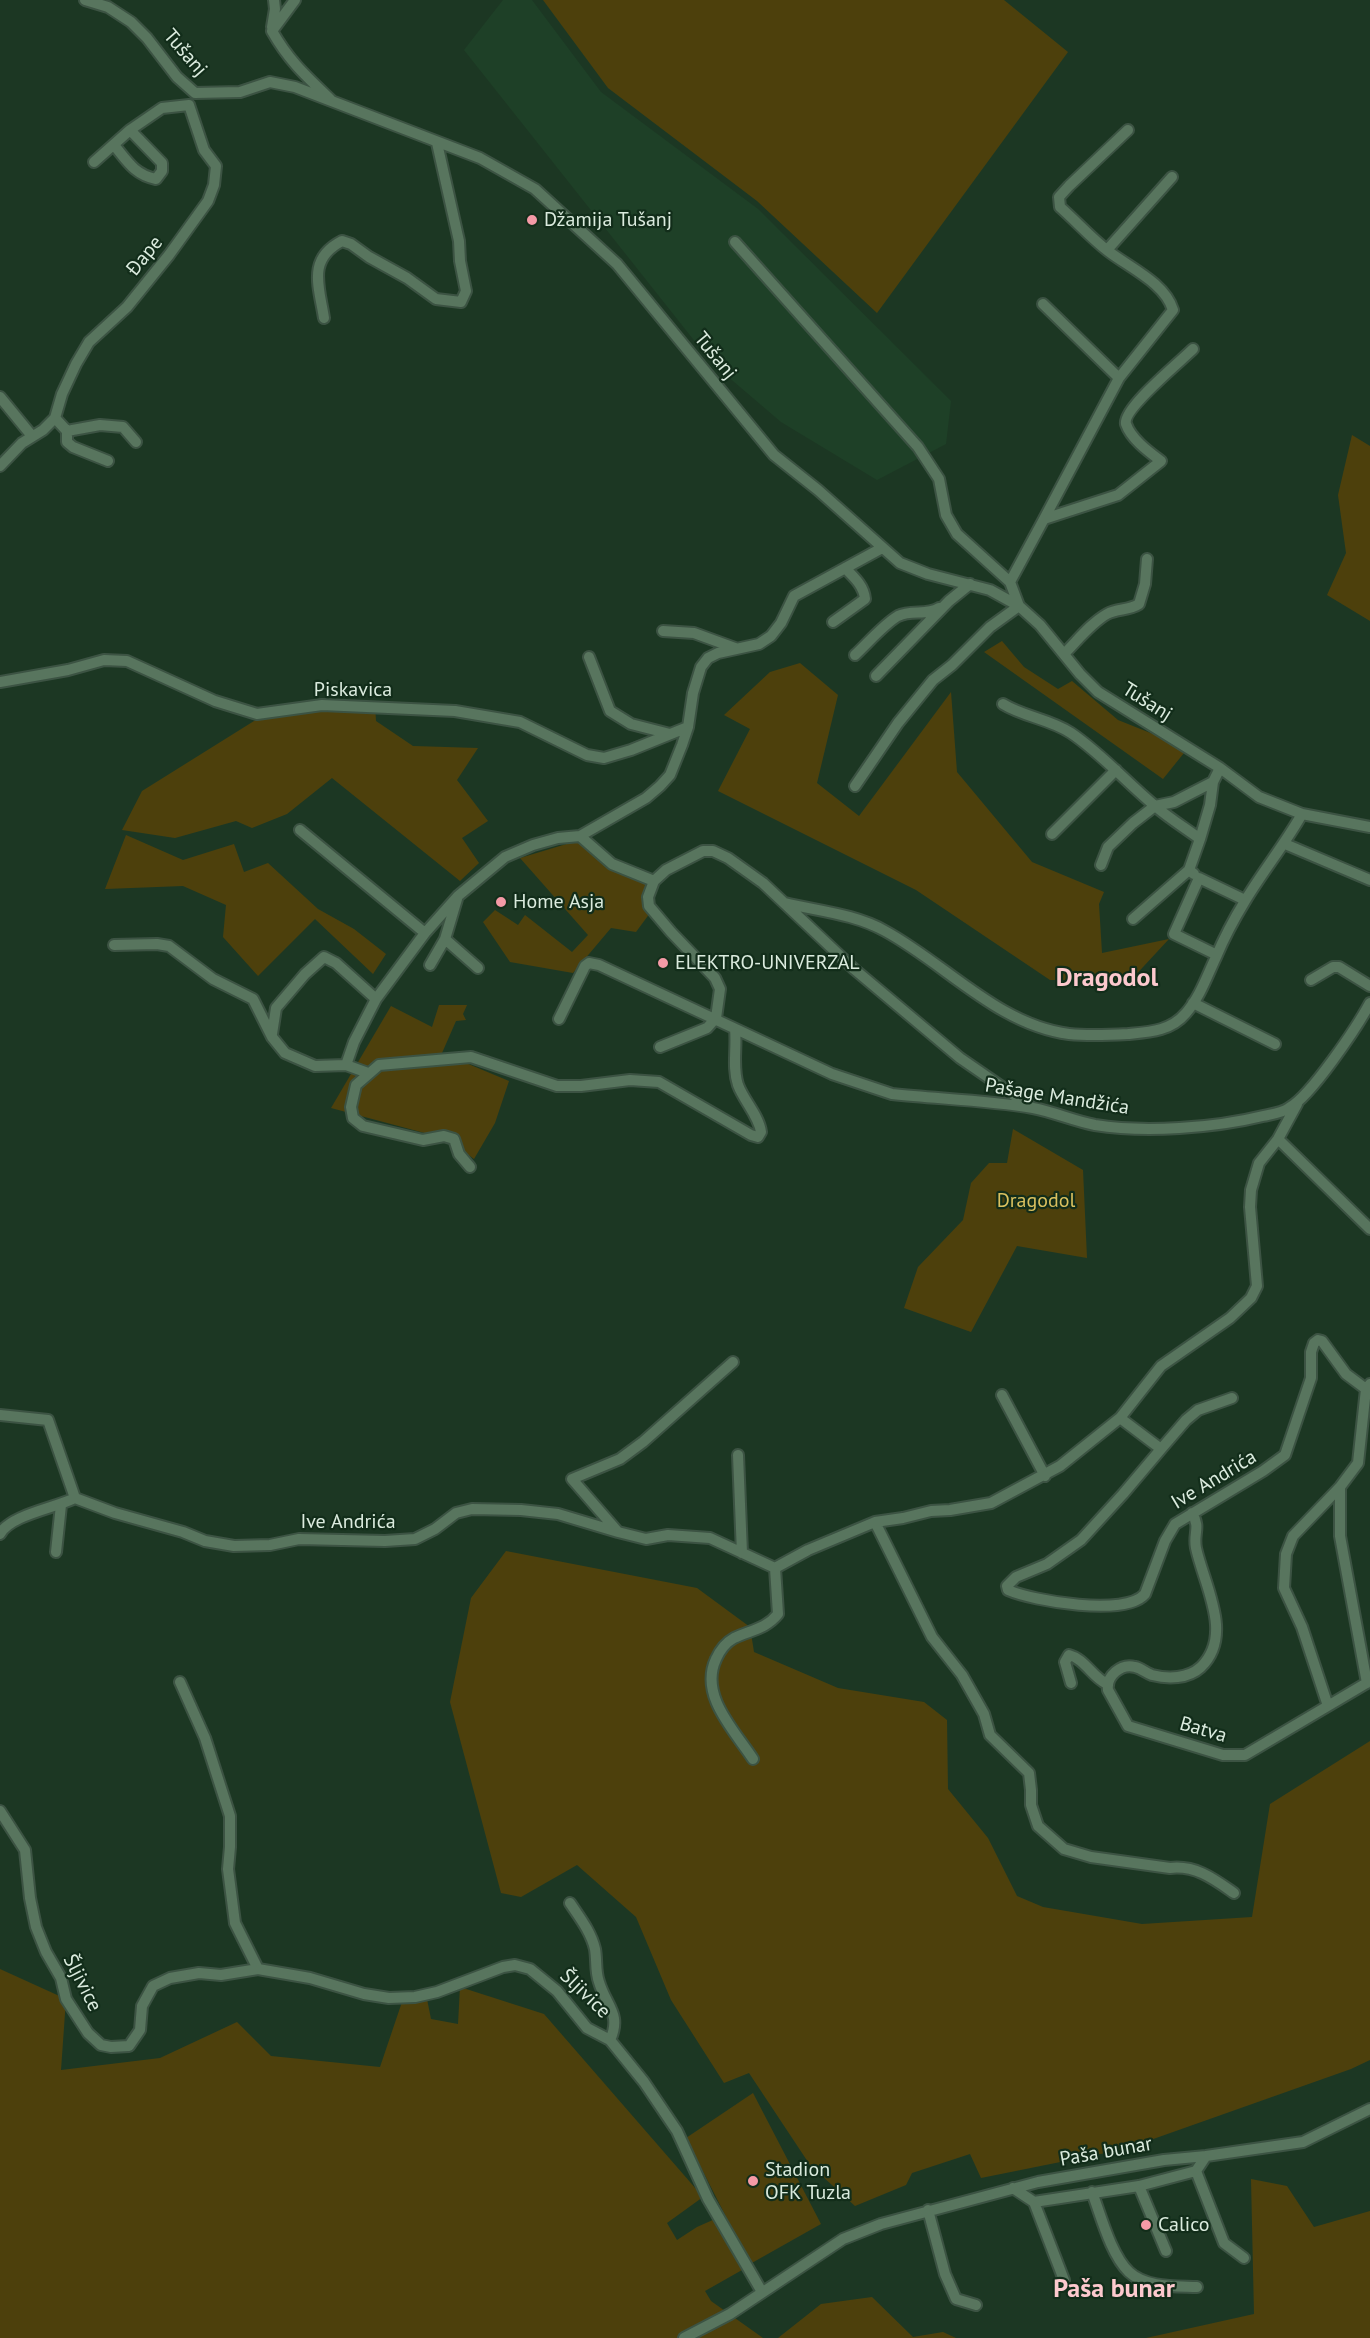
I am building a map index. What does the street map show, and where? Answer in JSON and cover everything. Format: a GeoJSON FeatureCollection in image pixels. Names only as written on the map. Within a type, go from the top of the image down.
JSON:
{"type":"FeatureCollection","features":[{"type":"Feature","properties":{"kind":"street","name":"Tušanj"},"geometry":{"type":"LineString","coordinates":[[85,0],[108,7],[131,22],[147,38],[177,77],[195,93],[240,92],[270,82],[295,87],[480,158],[535,189],[617,264],[774,455],[900,563],[928,574],[990,590],[1019,606],[1040,625],[1080,674],[1098,692],[1220,768],[1259,797],[1302,814],[1370,827]]}},
{"type":"Feature","properties":{"kind":"street"},"geometry":{"type":"LineString","coordinates":[[272,31],[274,0]]}},
{"type":"Feature","properties":{"kind":"street"},"geometry":{"type":"LineString","coordinates":[[272,31],[295,0]]}},
{"type":"Feature","properties":{"kind":"street","name":"Tušanj"},"geometry":{"type":"LineString","coordinates":[[272,31],[295,66],[335,104]]}},
{"type":"Feature","properties":{"kind":"street"},"geometry":{"type":"LineString","coordinates":[[94,162],[130,130],[162,108],[189,105],[195,93]]}},
{"type":"Feature","properties":{"kind":"street","name":"Đape"},"geometry":{"type":"LineString","coordinates":[[55,418],[62,394],[89,342],[127,307],[170,255],[208,201],[214,185],[216,166],[204,150],[189,105]]}},
{"type":"Feature","properties":{"kind":"street"},"geometry":{"type":"LineString","coordinates":[[114,145],[136,172],[143,177],[156,179],[162,171],[162,163],[130,130]]}},
{"type":"Feature","properties":{"kind":"street"},"geometry":{"type":"LineString","coordinates":[[1010,582],[1119,378],[1173,310],[1169,298],[1142,274],[1107,250],[1059,207],[1059,197],[1128,130]]}},
{"type":"Feature","properties":{"kind":"street"},"geometry":{"type":"LineString","coordinates":[[324,318],[317,275],[320,259],[331,246],[342,241],[351,244],[407,278],[436,299],[461,302],[466,291],[459,241],[437,143]]}},
{"type":"Feature","properties":{"kind":"street"},"geometry":{"type":"LineString","coordinates":[[1107,250],[1172,177]]}},
{"type":"Feature","properties":{"kind":"street"},"geometry":{"type":"LineString","coordinates":[[735,242],[918,447],[939,479],[946,515],[957,534],[1010,582],[1019,606],[990,627],[952,665],[933,680],[855,786]]}},
{"type":"Feature","properties":{"kind":"street"},"geometry":{"type":"LineString","coordinates":[[1043,304],[1119,378]]}},
{"type":"Feature","properties":{"kind":"street"},"geometry":{"type":"LineString","coordinates":[[1044,519],[1118,495],[1161,462],[1136,439],[1126,423],[1126,416],[1136,403],[1194,349]]}},
{"type":"Feature","properties":{"kind":"street"},"geometry":{"type":"LineString","coordinates":[[0,397],[32,436]]}},
{"type":"Feature","properties":{"kind":"street"},"geometry":{"type":"LineString","coordinates":[[0,466],[55,418],[67,431],[66,442],[73,447],[108,460]]}},
{"type":"Feature","properties":{"kind":"street"},"geometry":{"type":"LineString","coordinates":[[67,431],[100,425],[123,427],[136,442]]}},
{"type":"Feature","properties":{"kind":"street"},"geometry":{"type":"LineString","coordinates":[[346,1065],[354,1042],[376,999],[424,933],[458,896],[505,857],[541,842],[580,836],[646,798],[670,775],[688,727],[693,693],[701,667],[708,658],[736,648],[759,644],[771,636],[794,596],[882,548]]}},
{"type":"Feature","properties":{"kind":"street"},"geometry":{"type":"LineString","coordinates":[[1064,654],[1104,615],[1114,610],[1129,610],[1139,604],[1145,584],[1148,559]]}},
{"type":"Feature","properties":{"kind":"street"},"geometry":{"type":"LineString","coordinates":[[833,622],[865,599],[865,594],[857,579],[845,568]]}},
{"type":"Feature","properties":{"kind":"street"},"geometry":{"type":"LineString","coordinates":[[855,655],[897,616],[910,612],[932,613],[970,584]]}},
{"type":"Feature","properties":{"kind":"street"},"geometry":{"type":"LineString","coordinates":[[876,676],[949,601]]}},
{"type":"Feature","properties":{"kind":"street"},"geometry":{"type":"LineString","coordinates":[[663,631],[694,633],[736,648]]}},
{"type":"Feature","properties":{"kind":"street"},"geometry":{"type":"LineString","coordinates":[[589,657],[610,711],[632,724],[670,734]]}},
{"type":"Feature","properties":{"kind":"street","name":"Piskavica"},"geometry":{"type":"LineString","coordinates":[[0,682],[69,670],[104,660],[127,661],[215,701],[257,714],[322,705],[466,713],[520,722],[587,755],[604,758],[632,750],[688,727]]}},
{"type":"Feature","properties":{"kind":"street"},"geometry":{"type":"LineString","coordinates":[[1003,704],[1014,711],[1040,718],[1062,728],[1094,750],[1155,806],[1200,839]]}},
{"type":"Feature","properties":{"kind":"street"},"geometry":{"type":"LineString","coordinates":[[1133,919],[1189,870],[1210,805],[1213,782],[1220,768]]}},
{"type":"Feature","properties":{"kind":"street"},"geometry":{"type":"LineString","coordinates":[[1053,834],[1116,770]]}},
{"type":"Feature","properties":{"kind":"street"},"geometry":{"type":"LineString","coordinates":[[1101,865],[1108,847],[1132,823],[1155,806],[1174,802],[1213,782]]}},
{"type":"Feature","properties":{"kind":"street"},"geometry":{"type":"LineString","coordinates":[[785,903],[862,920],[884,930],[942,967],[977,994],[1021,1020],[1069,1034],[1152,1032],[1170,1027],[1186,1014],[1206,982],[1245,900],[1285,844],[1302,814]]}},
{"type":"Feature","properties":{"kind":"street"},"geometry":{"type":"LineString","coordinates":[[300,830],[424,933]]}},
{"type":"Feature","properties":{"kind":"street"},"geometry":{"type":"LineString","coordinates":[[580,836],[612,864],[654,881]]}},
{"type":"Feature","properties":{"kind":"street"},"geometry":{"type":"LineString","coordinates":[[1285,844],[1370,880]]}},
{"type":"Feature","properties":{"kind":"street"},"geometry":{"type":"LineString","coordinates":[[660,1047],[707,1028],[716,1018],[720,989],[719,982],[649,906],[648,897],[654,881],[666,870],[703,852],[713,851],[763,882],[854,969],[960,1058],[1033,1108]]}},
{"type":"Feature","properties":{"kind":"street"},"geometry":{"type":"LineString","coordinates":[[1189,870],[1198,878],[1245,900]]}},
{"type":"Feature","properties":{"kind":"street"},"geometry":{"type":"LineString","coordinates":[[1198,878],[1174,934],[1217,955]]}},
{"type":"Feature","properties":{"kind":"street"},"geometry":{"type":"LineString","coordinates":[[430,965],[445,939],[458,896]]}},
{"type":"Feature","properties":{"kind":"street"},"geometry":{"type":"LineString","coordinates":[[445,939],[478,968]]}},
{"type":"Feature","properties":{"kind":"street"},"geometry":{"type":"LineString","coordinates":[[114,945],[157,944],[177,950],[213,978],[253,999],[272,1038],[285,1053],[315,1066],[346,1065],[368,1073]]}},
{"type":"Feature","properties":{"kind":"street"},"geometry":{"type":"LineString","coordinates":[[272,1038],[276,1008],[305,974],[324,957],[336,963],[376,999]]}},
{"type":"Feature","properties":{"kind":"street"},"geometry":{"type":"LineString","coordinates":[[559,1019],[585,966],[589,963],[599,965],[716,1018]]}},
{"type":"Feature","properties":{"kind":"street"},"geometry":{"type":"LineString","coordinates":[[1311,980],[1333,967],[1346,971],[1370,986]]}},
{"type":"Feature","properties":{"kind":"street"},"geometry":{"type":"LineString","coordinates":[[1192,1003],[1275,1044]]}},
{"type":"Feature","properties":{"kind":"street","name":"Pašage Mandžića"},"geometry":{"type":"LineString","coordinates":[[716,1018],[832,1074],[892,1094],[1033,1108],[1093,1124],[1164,1128],[1224,1123],[1254,1118],[1289,1108],[1298,1101],[1344,1045],[1370,1004]]}},
{"type":"Feature","properties":{"kind":"street"},"geometry":{"type":"LineString","coordinates":[[470,1167],[459,1154],[454,1139],[444,1136],[423,1140],[363,1126],[354,1118],[351,1107],[356,1084],[379,1065],[464,1056],[490,1062],[557,1086],[592,1085],[630,1080],[654,1081],[668,1086],[758,1137],[761,1132],[760,1126],[735,1076],[735,1029]]}},
{"type":"Feature","properties":{"kind":"street"},"geometry":{"type":"LineString","coordinates":[[753,1759],[719,1708],[713,1694],[710,1676],[721,1648],[733,1639],[767,1626],[778,1614],[775,1568],[808,1550],[875,1522],[931,1511],[991,1503],[1045,1476],[1120,1418],[1161,1366],[1230,1318],[1251,1298],[1257,1286],[1250,1207],[1251,1190],[1259,1162],[1278,1139],[1298,1101]]}},
{"type":"Feature","properties":{"kind":"street"},"geometry":{"type":"LineString","coordinates":[[1278,1139],[1370,1229]]}},
{"type":"Feature","properties":{"kind":"street","name":"Ive Andrića"},"geometry":{"type":"LineString","coordinates":[[1232,1398],[1198,1410],[1186,1419],[1123,1494],[1080,1540],[1047,1564],[1008,1582],[1007,1588],[1011,1592],[1028,1596],[1098,1607],[1114,1607],[1134,1602],[1145,1594],[1172,1528],[1285,1455],[1311,1378],[1311,1352],[1316,1341],[1320,1340],[1325,1343],[1346,1374],[1368,1387]]}},
{"type":"Feature","properties":{"kind":"street"},"geometry":{"type":"LineString","coordinates":[[618,1533],[572,1479],[620,1459],[643,1442],[733,1362]]}},
{"type":"Feature","properties":{"kind":"street"},"geometry":{"type":"LineString","coordinates":[[1328,1706],[1302,1627],[1285,1593],[1284,1566],[1293,1536],[1340,1487],[1358,1463],[1368,1387]]}},
{"type":"Feature","properties":{"kind":"street"},"geometry":{"type":"LineString","coordinates":[[1002,1395],[1045,1476]]}},
{"type":"Feature","properties":{"kind":"street"},"geometry":{"type":"LineString","coordinates":[[0,1415],[48,1420],[75,1498],[13,1521],[4,1527],[0,1534]]}},
{"type":"Feature","properties":{"kind":"street"},"geometry":{"type":"LineString","coordinates":[[1120,1418],[1161,1449]]}},
{"type":"Feature","properties":{"kind":"street"},"geometry":{"type":"LineString","coordinates":[[738,1455],[742,1553]]}},
{"type":"Feature","properties":{"kind":"street"},"geometry":{"type":"LineString","coordinates":[[1340,1487],[1340,1536],[1369,1682]]}},
{"type":"Feature","properties":{"kind":"street","name":"Ive Andrića"},"geometry":{"type":"LineString","coordinates":[[75,1498],[205,1541],[234,1546],[270,1545],[299,1539],[385,1541],[415,1539],[435,1529],[456,1513],[472,1509],[521,1510],[558,1514],[618,1533],[646,1539],[668,1535],[710,1538],[775,1568]]}},
{"type":"Feature","properties":{"kind":"street"},"geometry":{"type":"LineString","coordinates":[[56,1552],[61,1505]]}},
{"type":"Feature","properties":{"kind":"street"},"geometry":{"type":"LineString","coordinates":[[1107,1684],[1114,1672],[1130,1667],[1157,1676],[1184,1676],[1201,1666],[1210,1653],[1215,1638],[1216,1620],[1196,1546],[1198,1525],[1192,1513]]}},
{"type":"Feature","properties":{"kind":"street"},"geometry":{"type":"LineString","coordinates":[[875,1522],[932,1637],[962,1675],[979,1704],[990,1735],[1029,1773],[1031,1805],[1038,1826],[1064,1849],[1117,1861],[1170,1868],[1183,1867],[1209,1875],[1234,1893]]}},
{"type":"Feature","properties":{"kind":"street","name":"Batva"},"geometry":{"type":"LineString","coordinates":[[1071,1683],[1065,1662],[1069,1656],[1076,1658],[1094,1676],[1107,1684],[1116,1708],[1128,1726],[1228,1756],[1248,1754],[1369,1682]]}},
{"type":"Feature","properties":{"kind":"street"},"geometry":{"type":"LineString","coordinates":[[180,1682],[205,1738],[230,1816],[228,1869],[235,1923],[258,1969]]}},
{"type":"Feature","properties":{"kind":"street","name":"Šljivice"},"geometry":{"type":"LineString","coordinates":[[0,1811],[25,1850],[30,1898],[36,1927],[46,1952],[61,1978],[66,1999],[88,2032],[101,2044],[111,2047],[129,2046],[140,2030],[142,2006],[153,1986],[170,1978],[198,1973],[221,1975],[258,1969],[310,1978],[364,1994],[389,1998],[415,1997],[437,1992],[475,1976],[515,1965],[530,1969],[557,1991],[587,2028],[610,2040],[644,2082],[677,2131],[708,2199],[762,2292]]}},
{"type":"Feature","properties":{"kind":"street","name":"Šljivice"},"geometry":{"type":"LineString","coordinates":[[570,1903],[588,1930],[595,1950],[595,1970],[600,1986],[614,2013],[615,2029],[610,2040]]}},
{"type":"Feature","properties":{"kind":"street","name":"Paša bunar"},"geometry":{"type":"LineString","coordinates":[[684,2338],[730,2314],[843,2239],[928,2210],[1013,2188],[1164,2160],[1303,2142],[1370,2109]]}},
{"type":"Feature","properties":{"kind":"street"},"geometry":{"type":"LineString","coordinates":[[1206,2156],[1197,2171],[1224,2243],[1244,2258]]}},
{"type":"Feature","properties":{"kind":"street","name":"Paša bunar"},"geometry":{"type":"LineString","coordinates":[[1034,2202],[1138,2186],[1197,2171]]}},
{"type":"Feature","properties":{"kind":"street","name":"Paša bunar"},"geometry":{"type":"LineString","coordinates":[[1138,2186],[1166,2251]]}},
{"type":"Feature","properties":{"kind":"street"},"geometry":{"type":"LineString","coordinates":[[1013,2188],[1034,2202],[1064,2280]]}},
{"type":"Feature","properties":{"kind":"street","name":"Paša bunar"},"geometry":{"type":"LineString","coordinates":[[1092,2192],[1117,2256],[1130,2274],[1151,2283],[1197,2287]]}},
{"type":"Feature","properties":{"kind":"street"},"geometry":{"type":"LineString","coordinates":[[928,2210],[945,2274],[956,2299],[976,2304]]}},
{"type":"Feature","properties":{"kind":"shaded area"},"geometry":{"type":"Polygon","coordinates":[[[503,0],[532,0],[601,92],[758,209],[951,401],[946,444],[877,480],[781,422],[712,363],[464,50],[503,0]]]}},
{"type":"Feature","properties":{"kind":"green space"},"geometry":{"type":"Polygon","coordinates":[[[543,0],[1004,0],[1068,52],[877,313],[757,201],[608,88],[543,0]]]}},
{"type":"Feature","properties":{"kind":"green space"},"geometry":{"type":"Polygon","coordinates":[[[1352,435],[1370,446],[1370,621],[1327,595],[1346,553],[1338,495],[1352,435]]]}},
{"type":"Feature","properties":{"kind":"green space"},"geometry":{"type":"Polygon","coordinates":[[[1002,641],[1024,667],[1058,689],[1072,681],[1118,720],[1188,748],[1163,779],[984,652],[1002,641]]]}},
{"type":"Feature","properties":{"kind":"green space"},"geometry":{"type":"Polygon","coordinates":[[[800,663],[838,695],[817,783],[859,816],[951,692],[957,772],[1032,862],[1104,892],[1099,904],[1102,953],[1169,939],[1131,980],[1050,980],[916,890],[718,791],[750,729],[724,715],[770,672],[800,663]]]}},
{"type":"Feature","properties":{"kind":"green space"},"geometry":{"type":"Polygon","coordinates":[[[375,704],[376,721],[413,746],[478,748],[457,780],[488,821],[462,838],[479,863],[460,881],[332,778],[287,814],[252,828],[236,821],[175,838],[122,830],[142,791],[278,706],[375,704]]]}},
{"type":"Feature","properties":{"kind":"green space"},"geometry":{"type":"Polygon","coordinates":[[[126,835],[183,860],[234,844],[244,872],[268,863],[318,909],[354,929],[386,954],[373,974],[315,919],[258,976],[223,937],[226,905],[183,886],[105,889],[126,835]]]}},
{"type":"Feature","properties":{"kind":"green space"},"geometry":{"type":"Polygon","coordinates":[[[583,839],[612,864],[648,876],[650,913],[636,932],[611,928],[573,973],[510,962],[483,922],[495,910],[518,925],[525,915],[572,952],[588,935],[520,858],[583,839]]]}},
{"type":"Feature","properties":{"kind":"green space"},"geometry":{"type":"Polygon","coordinates":[[[439,1005],[467,1005],[463,1014],[466,1020],[456,1021],[442,1053],[509,1081],[495,1123],[474,1159],[447,1139],[331,1108],[391,1006],[432,1027],[439,1005]]]}},
{"type":"Feature","properties":{"kind":"green space","name":"Dragodol"},"geometry":{"type":"Polygon","coordinates":[[[1013,1129],[1083,1170],[1087,1258],[1017,1246],[971,1332],[904,1308],[918,1267],[963,1220],[971,1183],[989,1163],[1007,1163],[1013,1129]]]}},
{"type":"Feature","properties":{"kind":"green space"},"geometry":{"type":"Polygon","coordinates":[[[506,1551],[697,1588],[750,1627],[754,1652],[838,1688],[924,1702],[947,1720],[948,1789],[988,1838],[1017,1896],[1043,1907],[1142,1924],[1252,1917],[1270,1804],[1370,1741],[1370,2060],[1351,2069],[1125,2149],[981,2178],[970,2154],[912,2173],[906,2185],[855,2206],[810,2165],[749,2073],[724,2083],[671,2000],[636,1917],[577,1865],[521,1897],[501,1893],[450,1702],[471,1598],[506,1551]]]}},
{"type":"Feature","properties":{"kind":"green space"},"geometry":{"type":"Polygon","coordinates":[[[0,1969],[66,1999],[61,2070],[160,2058],[237,2022],[271,2056],[380,2067],[403,1999],[426,1994],[431,2019],[458,2024],[460,1987],[544,2014],[703,2197],[667,2223],[677,2240],[715,2219],[742,2270],[705,2291],[711,2301],[763,2338],[0,2338],[0,1969]]]}},
{"type":"Feature","properties":{"kind":"green space","name":"Stadion OFK Tuzla"},"geometry":{"type":"Polygon","coordinates":[[[753,2093],[821,2224],[750,2264],[686,2138],[753,2093]]]}},
{"type":"Feature","properties":{"kind":"green space"},"geometry":{"type":"Polygon","coordinates":[[[1251,2179],[1287,2186],[1314,2227],[1370,2211],[1370,2338],[1146,2338],[1254,2314],[1251,2179]]]}},
{"type":"Feature","properties":{"kind":"green space"},"geometry":{"type":"Polygon","coordinates":[[[872,2297],[913,2337],[943,2332],[956,2338],[778,2338],[821,2304],[872,2297]]]}},
{"type":"Feature","properties":{"kind":"place","name":"Džamija Tušanj"},"geometry":{"type":"Point","coordinates":[532,220]}},
{"type":"Feature","properties":{"kind":"place","name":"Home Asja"},"geometry":{"type":"Point","coordinates":[501,902]}},
{"type":"Feature","properties":{"kind":"place","name":"ELEKTRO-UNIVERZAL"},"geometry":{"type":"Point","coordinates":[663,963]}},
{"type":"Feature","properties":{"kind":"place","name":"Stadion OFK Tuzla"},"geometry":{"type":"Point","coordinates":[753,2181]}},
{"type":"Feature","properties":{"kind":"place","name":"Calico"},"geometry":{"type":"Point","coordinates":[1146,2225]}},
{"type":"Feature","properties":{"kind":"district","name":"Dragodol"},"geometry":{"type":"Point","coordinates":[1107,979]}},
{"type":"Feature","properties":{"kind":"district","name":"Paša bunar"},"geometry":{"type":"Point","coordinates":[1114,2290]}}]}
